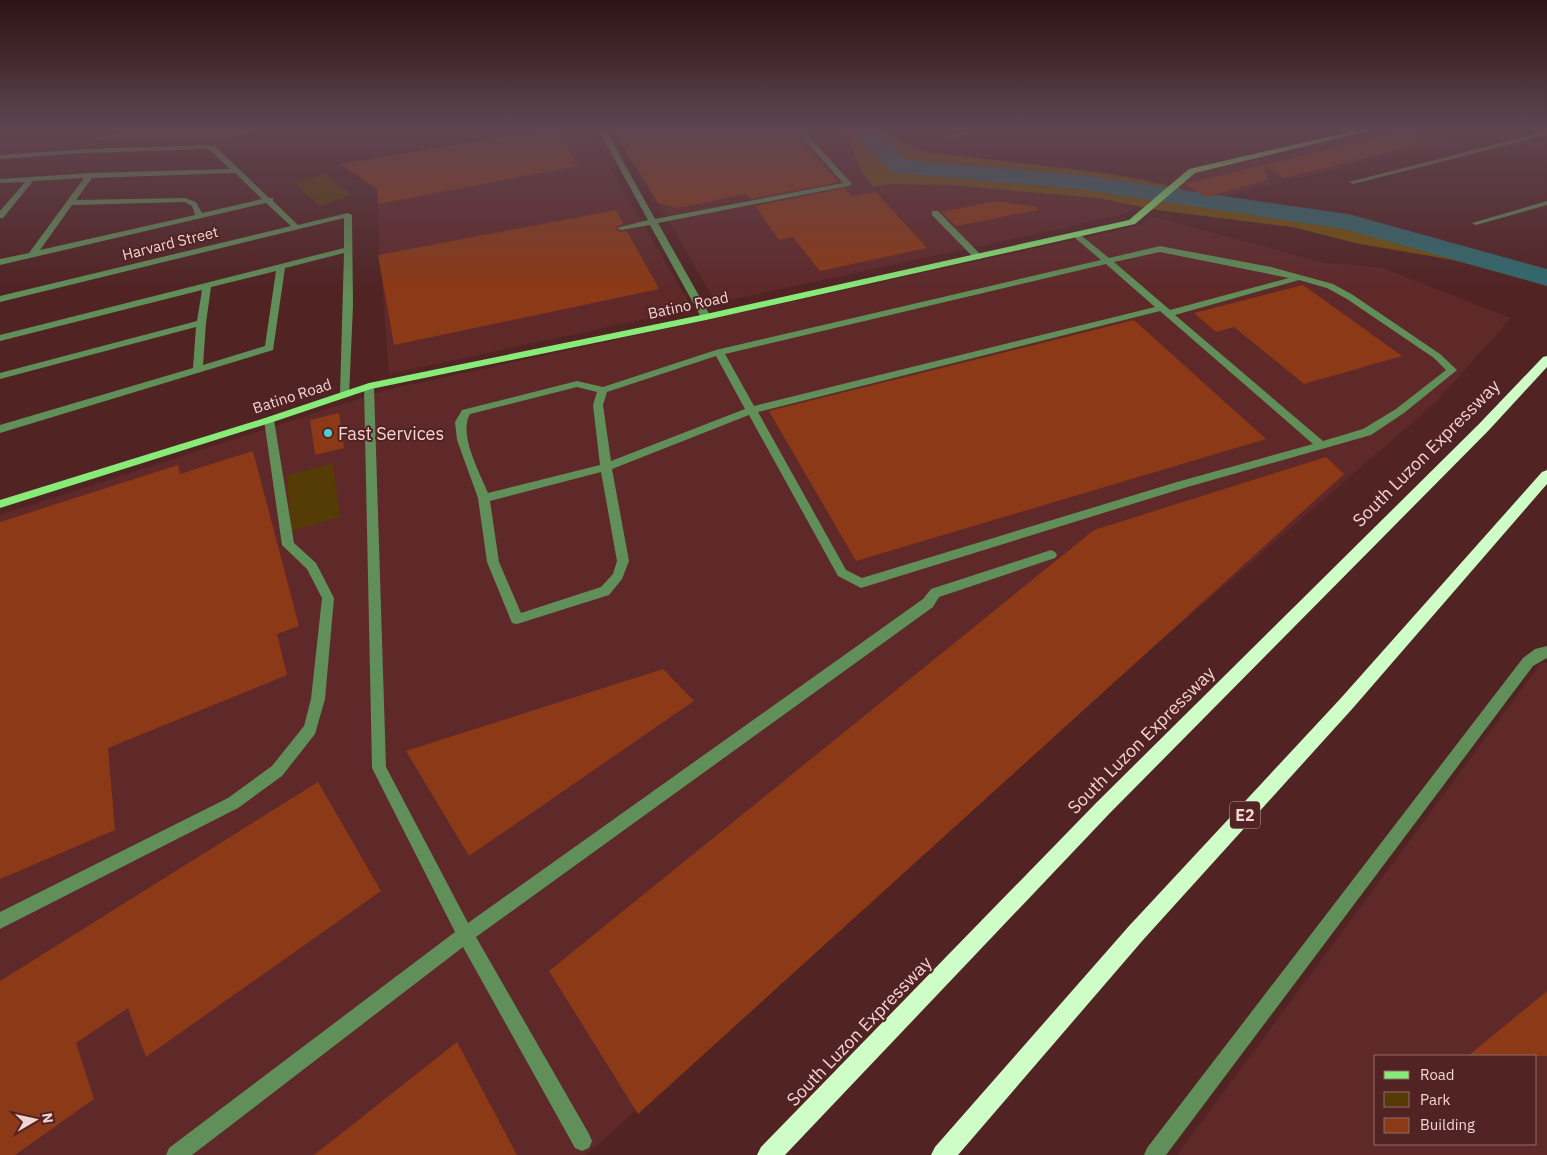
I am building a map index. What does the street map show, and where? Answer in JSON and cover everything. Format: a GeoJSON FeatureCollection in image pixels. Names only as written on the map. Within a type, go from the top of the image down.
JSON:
{"type":"FeatureCollection","features":[{"type":"Feature","properties":{"kind":"highway","name":"South Luzon Expressway"},"geometry":{"type":"LineString","coordinates":[[769,1155],[1103,808],[1484,427],[1547,360]]}},
{"type":"Feature","properties":{"kind":"highway","name":"E2"},"geometry":{"type":"LineString","coordinates":[[943,1155],[1136,933],[1347,703],[1547,475]]}},
{"type":"Feature","properties":{"kind":"main road","name":"Batino Road"},"geometry":{"type":"LineString","coordinates":[[0,504],[270,420],[369,386],[706,317],[1132,222],[1150,210],[1177,183]]}},
{"type":"Feature","properties":{"kind":"street"},"geometry":{"type":"LineString","coordinates":[[0,216],[28,183]]}},
{"type":"Feature","properties":{"kind":"street"},"geometry":{"type":"LineString","coordinates":[[32,255],[85,183]]}},
{"type":"Feature","properties":{"kind":"street"},"geometry":{"type":"LineString","coordinates":[[251,183],[296,227]]}},
{"type":"Feature","properties":{"kind":"street"},"geometry":{"type":"LineString","coordinates":[[632,183],[706,317]]}},
{"type":"Feature","properties":{"kind":"street"},"geometry":{"type":"LineString","coordinates":[[621,228],[847,183]]}},
{"type":"Feature","properties":{"kind":"street"},"geometry":{"type":"LineString","coordinates":[[72,203],[185,200],[192,201],[197,206],[199,216]]}},
{"type":"Feature","properties":{"kind":"street"},"geometry":{"type":"LineString","coordinates":[[0,262],[270,200]]}},
{"type":"Feature","properties":{"kind":"street"},"geometry":{"type":"LineString","coordinates":[[1476,223],[1547,204]]}},
{"type":"Feature","properties":{"kind":"street"},"geometry":{"type":"LineString","coordinates":[[935,214],[978,257]]}},
{"type":"Feature","properties":{"kind":"street","name":"Harvard Street"},"geometry":{"type":"LineString","coordinates":[[0,299],[348,215],[347,250]]}},
{"type":"Feature","properties":{"kind":"street"},"geometry":{"type":"LineString","coordinates":[[1077,235],[1321,445]]}},
{"type":"Feature","properties":{"kind":"street"},"geometry":{"type":"LineString","coordinates":[[603,390],[598,405],[606,467],[623,561],[618,576],[605,591],[517,619],[492,562],[484,498],[462,440],[460,422],[466,412],[577,384],[603,390],[719,352],[1160,249],[1300,277],[1330,286],[1350,297],[1437,356],[1452,370],[1400,411],[1367,432],[1181,484],[861,582],[842,573],[719,352]]}},
{"type":"Feature","properties":{"kind":"street"},"geometry":{"type":"LineString","coordinates":[[0,338],[347,250],[345,394]]}},
{"type":"Feature","properties":{"kind":"street"},"geometry":{"type":"LineString","coordinates":[[0,429],[270,348],[281,266]]}},
{"type":"Feature","properties":{"kind":"street"},"geometry":{"type":"LineString","coordinates":[[484,498],[606,467],[636,457],[752,410],[1300,277]]}},
{"type":"Feature","properties":{"kind":"street"},"geometry":{"type":"LineString","coordinates":[[198,370],[201,323],[207,285]]}},
{"type":"Feature","properties":{"kind":"street"},"geometry":{"type":"LineString","coordinates":[[0,376],[201,323]]}},
{"type":"Feature","properties":{"kind":"street"},"geometry":{"type":"LineString","coordinates":[[369,386],[379,768],[465,935],[582,1141]]}},
{"type":"Feature","properties":{"kind":"street"},"geometry":{"type":"LineString","coordinates":[[0,921],[233,803],[277,771],[310,728],[318,699],[328,598],[312,566],[288,545],[270,420]]}},
{"type":"Feature","properties":{"kind":"street"},"geometry":{"type":"LineString","coordinates":[[176,1155],[465,935],[904,620],[928,602],[935,593],[1051,555]]}},
{"type":"Feature","properties":{"kind":"street"},"geometry":{"type":"LineString","coordinates":[[1154,1155],[1528,662],[1540,653],[1547,652]]}},
{"type":"Feature","properties":{"kind":"shaded area"},"geometry":{"type":"Polygon","coordinates":[[[368,183],[619,183],[693,309],[389,374],[379,245],[377,189],[368,183]]]}},
{"type":"Feature","properties":{"kind":"shaded area"},"geometry":{"type":"Polygon","coordinates":[[[645,183],[870,183],[873,187],[890,184],[984,186],[1075,194],[1136,206],[1123,214],[1064,228],[716,303],[645,183]]]}},
{"type":"Feature","properties":{"kind":"shaded area"},"geometry":{"type":"Polygon","coordinates":[[[870,183],[1156,183],[1176,187],[1210,200],[1348,222],[1452,252],[1547,274],[1547,285],[1453,260],[1355,243],[1293,227],[1157,210],[1097,198],[948,185],[890,184],[873,187],[870,183]]]}},
{"type":"Feature","properties":{"kind":"shaded area"},"geometry":{"type":"Polygon","coordinates":[[[1182,183],[1278,183],[1210,200],[1176,187],[1182,183]]]}},
{"type":"Feature","properties":{"kind":"shaded area"},"geometry":{"type":"Polygon","coordinates":[[[1150,216],[1321,262],[1382,268],[1511,318],[1436,402],[1140,659],[586,1155],[0,1155],[0,515],[386,390],[1140,225],[1150,216]]]}},
{"type":"Feature","properties":{"kind":"shaded area"},"geometry":{"type":"Polygon","coordinates":[[[1547,662],[1547,1155],[1177,1155],[1541,663],[1547,662]]]}},
{"type":"Feature","properties":{"kind":"green space"},"geometry":{"type":"Polygon","coordinates":[[[337,183],[351,195],[320,206],[294,184],[337,183]]]}},
{"type":"Feature","properties":{"kind":"green space"},"geometry":{"type":"Polygon","coordinates":[[[333,464],[340,517],[291,531],[287,475],[333,464]]]}},
{"type":"Feature","properties":{"kind":"building"},"geometry":{"type":"Polygon","coordinates":[[[368,183],[489,183],[378,204],[377,189],[368,183]]]}},
{"type":"Feature","properties":{"kind":"building"},"geometry":{"type":"Polygon","coordinates":[[[646,183],[834,183],[750,199],[746,194],[678,208],[658,203],[646,183]]]}},
{"type":"Feature","properties":{"kind":"building"},"geometry":{"type":"Polygon","coordinates":[[[1190,183],[1257,183],[1206,197],[1185,184],[1190,183]]]}},
{"type":"Feature","properties":{"kind":"building"},"geometry":{"type":"Polygon","coordinates":[[[845,188],[852,196],[876,192],[927,248],[820,271],[793,237],[779,240],[755,206],[845,188]]]}},
{"type":"Feature","properties":{"kind":"building"},"geometry":{"type":"Polygon","coordinates":[[[995,201],[1037,207],[1037,210],[956,226],[942,212],[995,201]]]}},
{"type":"Feature","properties":{"kind":"building"},"geometry":{"type":"Polygon","coordinates":[[[616,210],[624,224],[617,226],[615,229],[620,232],[627,231],[659,289],[394,345],[378,255],[616,210]]]}},
{"type":"Feature","properties":{"kind":"building"},"geometry":{"type":"Polygon","coordinates":[[[1303,285],[1402,356],[1304,384],[1234,327],[1216,332],[1194,313],[1303,285]]]}},
{"type":"Feature","properties":{"kind":"building"},"geometry":{"type":"Polygon","coordinates":[[[1134,320],[1266,439],[856,561],[769,411],[1134,320]]]}},
{"type":"Feature","properties":{"kind":"building"},"geometry":{"type":"Polygon","coordinates":[[[339,413],[344,448],[315,455],[310,420],[339,413]]]}},
{"type":"Feature","properties":{"kind":"building"},"geometry":{"type":"Polygon","coordinates":[[[253,451],[299,626],[277,634],[287,675],[108,748],[115,830],[0,879],[0,522],[178,465],[180,474],[253,451]]]}},
{"type":"Feature","properties":{"kind":"building"},"geometry":{"type":"Polygon","coordinates":[[[1326,457],[1344,474],[638,1114],[549,971],[1094,530],[1326,457]]]}},
{"type":"Feature","properties":{"kind":"building"},"geometry":{"type":"Polygon","coordinates":[[[663,669],[694,701],[469,856],[406,751],[663,669]]]}},
{"type":"Feature","properties":{"kind":"building"},"geometry":{"type":"Polygon","coordinates":[[[318,782],[381,891],[146,1057],[128,1008],[76,1043],[94,1099],[15,1155],[0,1155],[0,981],[318,782]]]}},
{"type":"Feature","properties":{"kind":"building"},"geometry":{"type":"Polygon","coordinates":[[[1547,991],[1547,1056],[1469,1055],[1547,991]]]}},
{"type":"Feature","properties":{"kind":"building"},"geometry":{"type":"Polygon","coordinates":[[[457,1042],[517,1155],[314,1155],[457,1042]]]}},
{"type":"Feature","properties":{"kind":"waterway"},"geometry":{"type":"LineString","coordinates":[[1086,183],[1348,222],[1547,278]]}},
{"type":"Feature","properties":{"kind":"place","name":"Fast Services"},"geometry":{"type":"Point","coordinates":[328,433]}}]}
